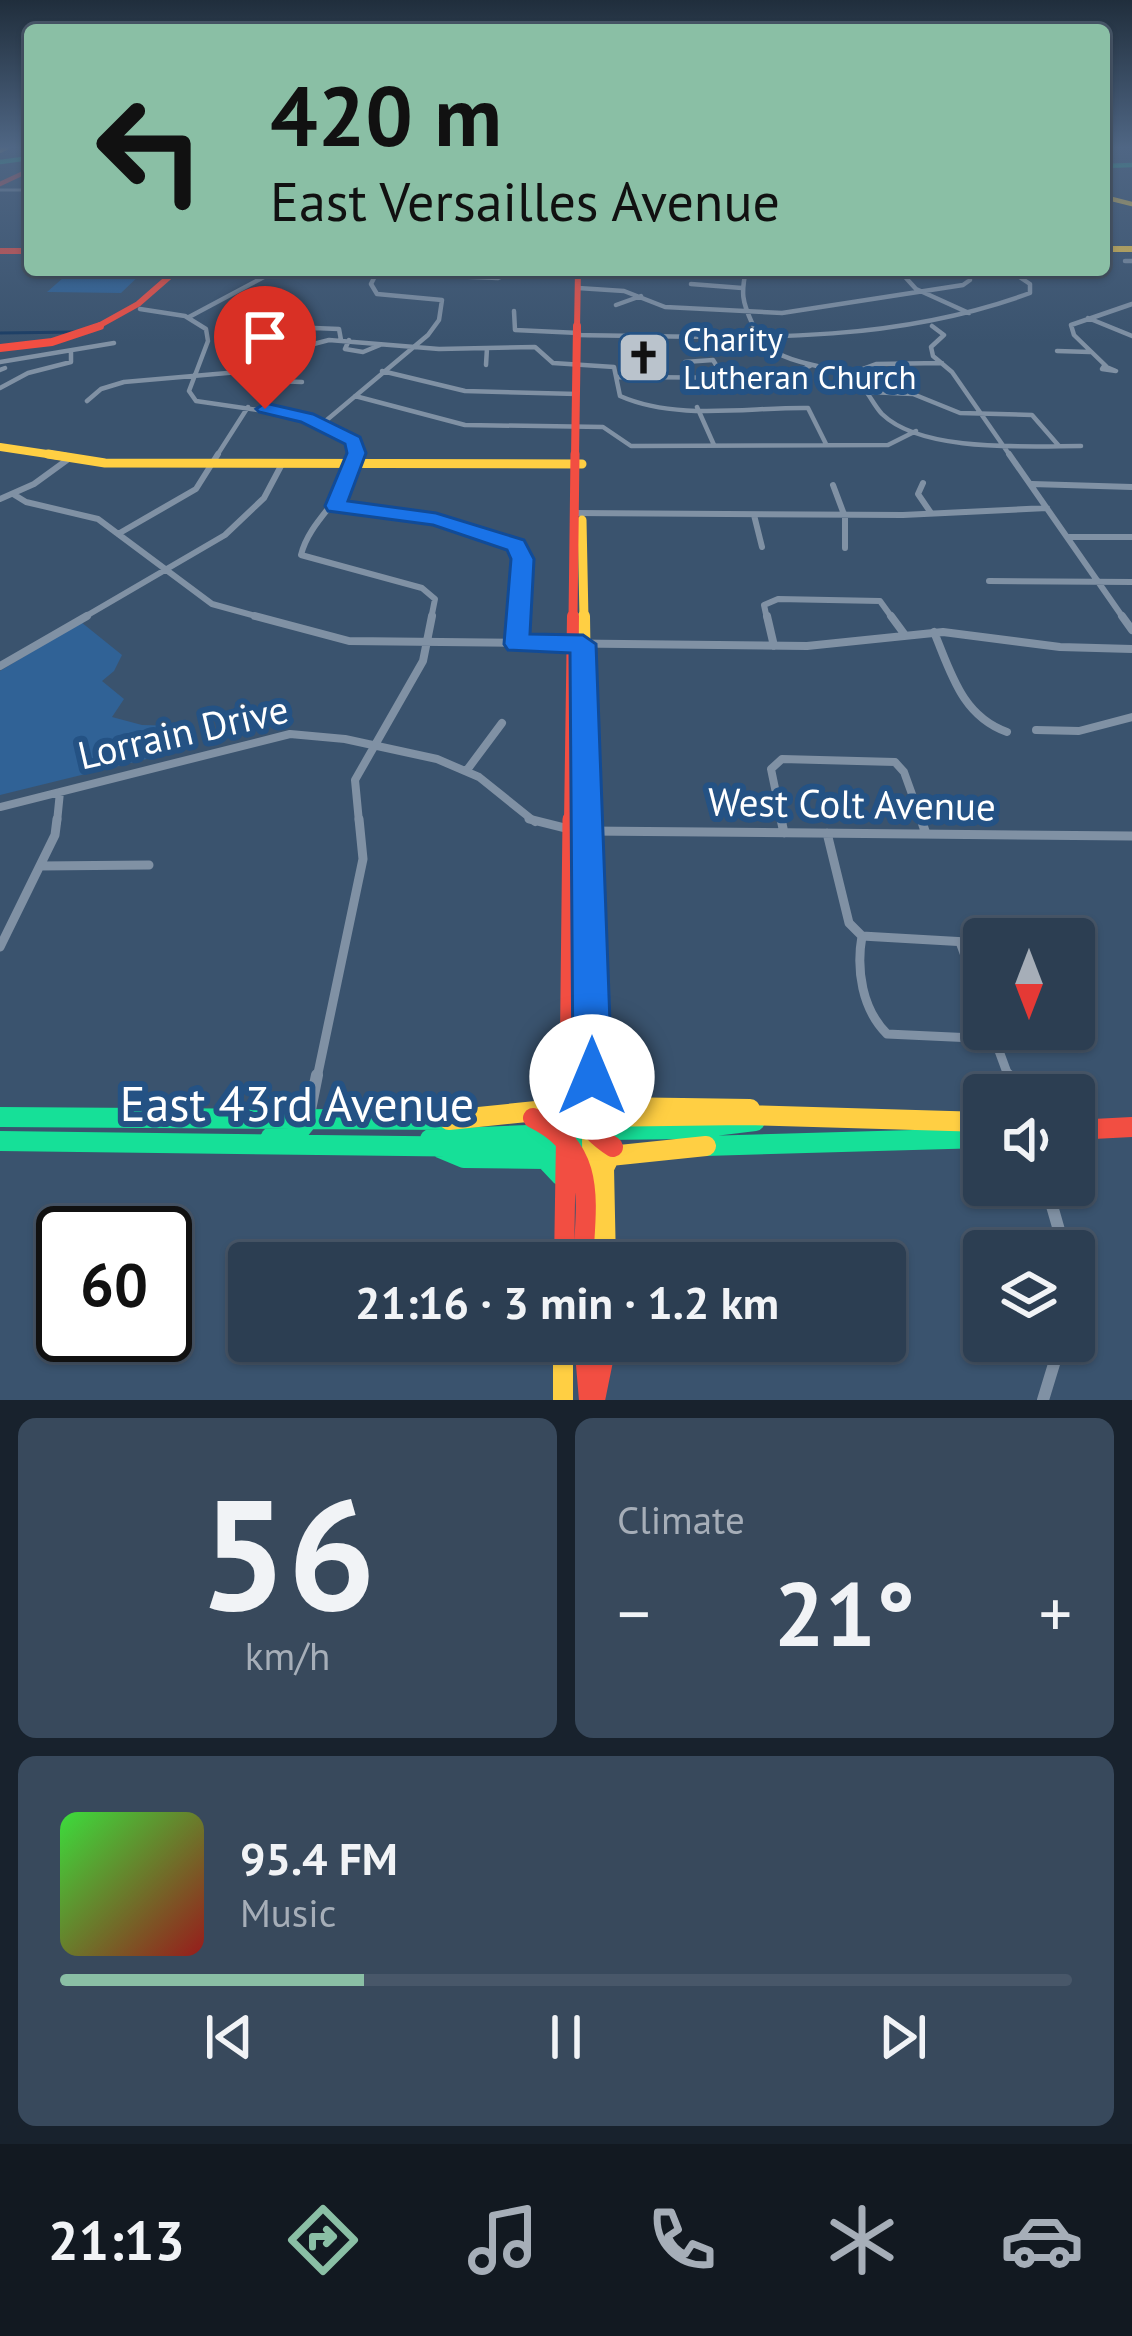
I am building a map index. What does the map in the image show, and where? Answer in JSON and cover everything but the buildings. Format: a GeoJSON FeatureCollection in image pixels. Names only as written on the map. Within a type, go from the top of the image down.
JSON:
{"type":"FeatureCollection","features":[{"type":"Feature","properties":{"kind":"main road"},"geometry":{"type":"LineString","coordinates":[[0,348],[110,336],[171,276]]}},
{"type":"Feature","properties":{"kind":"main road"},"geometry":{"type":"LineString","coordinates":[[578,279],[574,644],[579,831],[598,1093],[609,1106],[731,1106],[788,1116],[963,1121]]}},
{"type":"Feature","properties":{"kind":"main road"},"geometry":{"type":"LineString","coordinates":[[0,447],[67,460],[578,464]]}},
{"type":"Feature","properties":{"kind":"main road"},"geometry":{"type":"LineString","coordinates":[[579,831],[568,924],[583,1242]]}},
{"type":"Feature","properties":{"kind":"main road"},"geometry":{"type":"LineString","coordinates":[[569,895],[577,971],[576,1098],[592,1242]]}},
{"type":"Feature","properties":{"kind":"main road"},"geometry":{"type":"LineString","coordinates":[[448,1120],[540,1112],[553,1106],[568,924]]}},
{"type":"Feature","properties":{"kind":"main road"},"geometry":{"type":"LineString","coordinates":[[564,1194],[580,1131],[593,1044]]}},
{"type":"Feature","properties":{"kind":"main road"},"geometry":{"type":"LineString","coordinates":[[397,1144],[448,1136],[689,1129],[788,1116]]}},
{"type":"Feature","properties":{"kind":"main road","name":"East 43rd Avenue"},"geometry":{"type":"LineString","coordinates":[[0,1122],[31,1118],[346,1122],[533,1118],[580,1131]]}},
{"type":"Feature","properties":{"kind":"main road"},"geometry":{"type":"LineString","coordinates":[[250,1142],[298,1131],[308,1121]]}},
{"type":"Feature","properties":{"kind":"main road"},"geometry":{"type":"LineString","coordinates":[[314,1143],[319,1130],[346,1122]]}},
{"type":"Feature","properties":{"kind":"main road"},"geometry":{"type":"LineString","coordinates":[[1095,1129],[1132,1127]]}},
{"type":"Feature","properties":{"kind":"main road"},"geometry":{"type":"LineString","coordinates":[[580,1131],[613,1148],[963,1140]]}},
{"type":"Feature","properties":{"kind":"main road","name":"East 43rd Avenue"},"geometry":{"type":"LineString","coordinates":[[0,1141],[431,1144],[580,1131]]}},
{"type":"Feature","properties":{"kind":"main road"},"geometry":{"type":"LineString","coordinates":[[431,1144],[464,1158],[545,1160],[559,1169],[564,1242]]}},
{"type":"Feature","properties":{"kind":"main road"},"geometry":{"type":"LineString","coordinates":[[606,1242],[607,1160],[614,1155],[706,1146]]}},
{"type":"Feature","properties":{"kind":"main road"},"geometry":{"type":"LineString","coordinates":[[563,1362],[563,1400]]}},
{"type":"Feature","properties":{"kind":"main road"},"geometry":{"type":"LineString","coordinates":[[587,1362],[592,1400]]}},
{"type":"Feature","properties":{"kind":"main road"},"geometry":{"type":"LineString","coordinates":[[592,1400],[594,1362]]}},
{"type":"Feature","properties":{"kind":"main road"},"geometry":{"type":"LineString","coordinates":[[592,1400],[602,1362]]}},
{"type":"Feature","properties":{"kind":"street"},"geometry":{"type":"LineString","coordinates":[[188,317],[266,276]]}},
{"type":"Feature","properties":{"kind":"street"},"geometry":{"type":"LineString","coordinates":[[322,424],[436,326],[442,301],[379,295],[371,284],[375,276]]}},
{"type":"Feature","properties":{"kind":"street"},"geometry":{"type":"LineString","coordinates":[[450,276],[506,276]]}},
{"type":"Feature","properties":{"kind":"street"},"geometry":{"type":"LineString","coordinates":[[745,276],[740,298],[758,335],[774,354],[844,375],[869,392],[884,416],[949,443],[1081,446]]}},
{"type":"Feature","properties":{"kind":"street"},"geometry":{"type":"LineString","coordinates":[[907,276],[916,290],[972,314]]}},
{"type":"Feature","properties":{"kind":"street"},"geometry":{"type":"LineString","coordinates":[[578,279],[665,307],[748,312],[820,310],[966,284],[969,276]]}},
{"type":"Feature","properties":{"kind":"street"},"geometry":{"type":"LineString","coordinates":[[1018,276],[1030,284],[1048,284]]}},
{"type":"Feature","properties":{"kind":"street"},"geometry":{"type":"LineString","coordinates":[[691,284],[742,288]]}},
{"type":"Feature","properties":{"kind":"street"},"geometry":{"type":"LineString","coordinates":[[514,311],[515,331],[852,334],[931,325],[972,314],[1028,294],[1030,284]]}},
{"type":"Feature","properties":{"kind":"street"},"geometry":{"type":"LineString","coordinates":[[616,305],[640,296]]}},
{"type":"Feature","properties":{"kind":"street"},"geometry":{"type":"LineString","coordinates":[[1106,366],[1071,327],[1086,317],[1132,308]]}},
{"type":"Feature","properties":{"kind":"street"},"geometry":{"type":"LineString","coordinates":[[140,309],[188,317],[202,325],[208,336],[190,391],[196,401],[286,412],[354,441],[353,464],[335,506],[303,542],[301,555],[428,590],[435,602],[423,661],[354,785],[363,860],[308,1121]]}},
{"type":"Feature","properties":{"kind":"street"},"geometry":{"type":"LineString","coordinates":[[1086,317],[1132,336]]}},
{"type":"Feature","properties":{"kind":"street"},"geometry":{"type":"LineString","coordinates":[[931,325],[944,335],[931,351],[981,414],[1132,630]]}},
{"type":"Feature","properties":{"kind":"street"},"geometry":{"type":"LineString","coordinates":[[308,344],[301,335],[314,328],[339,329],[345,340]]}},
{"type":"Feature","properties":{"kind":"street"},"geometry":{"type":"LineString","coordinates":[[2,367],[71,352],[110,336]]}},
{"type":"Feature","properties":{"kind":"street"},"geometry":{"type":"LineString","coordinates":[[87,401],[114,384],[266,369],[308,344],[345,340],[413,347],[535,347],[553,363],[610,365],[618,377],[620,397],[626,401],[808,408],[826,445]]}},
{"type":"Feature","properties":{"kind":"street"},"geometry":{"type":"LineString","coordinates":[[486,365],[488,348]]}},
{"type":"Feature","properties":{"kind":"street"},"geometry":{"type":"LineString","coordinates":[[1058,351],[1091,352]]}},
{"type":"Feature","properties":{"kind":"street"},"geometry":{"type":"LineString","coordinates":[[0,388],[28,373],[71,362],[71,352]]}},
{"type":"Feature","properties":{"kind":"street"},"geometry":{"type":"LineString","coordinates":[[688,377],[685,362],[713,360],[724,377]]}},
{"type":"Feature","properties":{"kind":"street"},"geometry":{"type":"LineString","coordinates":[[844,375],[876,364],[942,363]]}},
{"type":"Feature","properties":{"kind":"street"},"geometry":{"type":"LineString","coordinates":[[618,377],[779,378],[810,366]]}},
{"type":"Feature","properties":{"kind":"street"},"geometry":{"type":"LineString","coordinates":[[266,369],[274,381],[302,382]]}},
{"type":"Feature","properties":{"kind":"street"},"geometry":{"type":"LineString","coordinates":[[382,370],[466,391],[578,394]]}},
{"type":"Feature","properties":{"kind":"street"},"geometry":{"type":"LineString","coordinates":[[869,392],[913,394],[950,410],[1032,415],[1059,446]]}},
{"type":"Feature","properties":{"kind":"street"},"geometry":{"type":"LineString","coordinates":[[355,396],[465,425],[608,428],[627,445],[894,444],[916,431]]}},
{"type":"Feature","properties":{"kind":"street"},"geometry":{"type":"LineString","coordinates":[[118,535],[180,502],[215,464],[248,407]]}},
{"type":"Feature","properties":{"kind":"street"},"geometry":{"type":"LineString","coordinates":[[697,407],[714,445]]}},
{"type":"Feature","properties":{"kind":"street"},"geometry":{"type":"LineString","coordinates":[[0,500],[67,460]]}},
{"type":"Feature","properties":{"kind":"street"},"geometry":{"type":"LineString","coordinates":[[0,666],[237,525],[267,494],[282,464]]}},
{"type":"Feature","properties":{"kind":"street"},"geometry":{"type":"LineString","coordinates":[[923,482],[919,494],[932,514]]}},
{"type":"Feature","properties":{"kind":"street"},"geometry":{"type":"LineString","coordinates":[[1030,484],[1132,487]]}},
{"type":"Feature","properties":{"kind":"street"},"geometry":{"type":"LineString","coordinates":[[832,485],[844,515],[845,548]]}},
{"type":"Feature","properties":{"kind":"street"},"geometry":{"type":"LineString","coordinates":[[13,494],[26,502],[94,517],[198,597],[245,616],[341,640],[774,646],[854,644],[934,632],[1060,647],[1132,649]]}},
{"type":"Feature","properties":{"kind":"street"},"geometry":{"type":"LineString","coordinates":[[335,506],[436,519],[516,545],[523,559],[517,644]]}},
{"type":"Feature","properties":{"kind":"street"},"geometry":{"type":"LineString","coordinates":[[578,513],[844,515],[1047,508]]}},
{"type":"Feature","properties":{"kind":"street"},"geometry":{"type":"LineString","coordinates":[[754,514],[762,547]]}},
{"type":"Feature","properties":{"kind":"street"},"geometry":{"type":"LineString","coordinates":[[1066,537],[1132,537]]}},
{"type":"Feature","properties":{"kind":"street"},"geometry":{"type":"LineString","coordinates":[[988,581],[1132,582]]}},
{"type":"Feature","properties":{"kind":"street"},"geometry":{"type":"LineString","coordinates":[[774,646],[764,605],[772,599],[880,601],[905,636]]}},
{"type":"Feature","properties":{"kind":"street"},"geometry":{"type":"LineString","coordinates":[[934,632],[973,715],[1007,731]]}},
{"type":"Feature","properties":{"kind":"street"},"geometry":{"type":"LineString","coordinates":[[1036,730],[1079,731],[1132,717]]}},
{"type":"Feature","properties":{"kind":"street"},"geometry":{"type":"LineString","coordinates":[[467,770],[502,723]]}},
{"type":"Feature","properties":{"kind":"street","name":"Lorrain Drive"},"geometry":{"type":"LineString","coordinates":[[0,807],[285,733],[314,732],[467,770],[534,825],[579,831]]}},
{"type":"Feature","properties":{"kind":"street"},"geometry":{"type":"LineString","coordinates":[[784,833],[771,764],[802,759],[895,762],[904,772],[926,834]]}},
{"type":"Feature","properties":{"kind":"street"},"geometry":{"type":"LineString","coordinates":[[0,947],[55,835],[60,792]]}},
{"type":"Feature","properties":{"kind":"street","name":"West Colt Avenue"},"geometry":{"type":"LineString","coordinates":[[579,831],[1132,836]]}},
{"type":"Feature","properties":{"kind":"street"},"geometry":{"type":"LineString","coordinates":[[827,833],[849,923],[862,936],[963,941]]}},
{"type":"Feature","properties":{"kind":"street"},"geometry":{"type":"LineString","coordinates":[[40,866],[149,865]]}},
{"type":"Feature","properties":{"kind":"street"},"geometry":{"type":"LineString","coordinates":[[862,936],[859,960],[873,1018],[887,1034],[963,1034]]}},
{"type":"Feature","properties":{"kind":"street"},"geometry":{"type":"LineString","coordinates":[[960,941],[963,949]]}},
{"type":"Feature","properties":{"kind":"street"},"geometry":{"type":"LineString","coordinates":[[1043,1400],[1055,1362]]}},
{"type":"Feature","properties":{"kind":"shaded area"},"geometry":{"type":"Polygon","coordinates":[[[65,276],[139,276],[121,293],[47,292],[65,276]]]}},
{"type":"Feature","properties":{"kind":"shaded area"},"geometry":{"type":"Polygon","coordinates":[[[81,622],[122,655],[102,681],[124,699],[112,717],[142,725],[179,726],[175,752],[0,795],[0,671],[81,622]]]}},
{"type":"Feature","properties":{"kind":"waterway"},"geometry":{"type":"LineString","coordinates":[[0,333],[80,332]]}},
{"type":"Feature","properties":{"kind":"traffic: fast"},"geometry":{"type":"LineString","coordinates":[[0,1117],[453,1120]]}},
{"type":"Feature","properties":{"kind":"traffic: fast"},"geometry":{"type":"LineString","coordinates":[[271,1137],[299,1131],[307,1121]]}},
{"type":"Feature","properties":{"kind":"traffic: fast"},"geometry":{"type":"LineString","coordinates":[[573,1153],[588,1136],[603,1130],[689,1129],[755,1121]]}},
{"type":"Feature","properties":{"kind":"traffic: fast"},"geometry":{"type":"LineString","coordinates":[[430,1139],[555,1134]]}},
{"type":"Feature","properties":{"kind":"traffic: fast"},"geometry":{"type":"LineString","coordinates":[[705,1146],[963,1139]]}},
{"type":"Feature","properties":{"kind":"traffic: fast"},"geometry":{"type":"LineString","coordinates":[[0,1141],[567,1148]]}},
{"type":"Feature","properties":{"kind":"traffic: fast"},"geometry":{"type":"LineString","coordinates":[[440,1148],[464,1158],[545,1159],[561,1176]]}},
{"type":"Feature","properties":{"kind":"traffic: fast"},"geometry":{"type":"LineString","coordinates":[[595,1362],[595,1375]]}},
{"type":"Feature","properties":{"kind":"traffic: slow"},"geometry":{"type":"LineString","coordinates":[[1110,249],[1132,249]]}},
{"type":"Feature","properties":{"kind":"traffic: slow"},"geometry":{"type":"LineString","coordinates":[[0,447],[105,463],[582,464]]}},
{"type":"Feature","properties":{"kind":"traffic: slow"},"geometry":{"type":"LineString","coordinates":[[582,520],[594,1242]]}},
{"type":"Feature","properties":{"kind":"traffic: slow"},"geometry":{"type":"LineString","coordinates":[[449,1120],[546,1110],[556,1101],[558,1086]]}},
{"type":"Feature","properties":{"kind":"traffic: slow"},"geometry":{"type":"LineString","coordinates":[[598,1090],[604,1103],[614,1107],[750,1109]]}},
{"type":"Feature","properties":{"kind":"traffic: slow"},"geometry":{"type":"LineString","coordinates":[[591,1117],[747,1115],[963,1121]]}},
{"type":"Feature","properties":{"kind":"traffic: slow"},"geometry":{"type":"LineString","coordinates":[[606,1242],[604,1168],[610,1156],[706,1146]]}},
{"type":"Feature","properties":{"kind":"traffic: slow"},"geometry":{"type":"LineString","coordinates":[[563,1362],[563,1400]]}},
{"type":"Feature","properties":{"kind":"traffic: jam"},"geometry":{"type":"LineString","coordinates":[[0,251],[24,251]]}},
{"type":"Feature","properties":{"kind":"traffic: jam"},"geometry":{"type":"LineString","coordinates":[[0,348],[52,342],[97,328],[138,304],[170,276]]}},
{"type":"Feature","properties":{"kind":"traffic: jam"},"geometry":{"type":"LineString","coordinates":[[564,1242],[578,276]]}},
{"type":"Feature","properties":{"kind":"traffic: jam"},"geometry":{"type":"LineString","coordinates":[[575,950],[578,1110],[589,1131],[613,1147]]}},
{"type":"Feature","properties":{"kind":"traffic: jam"},"geometry":{"type":"LineString","coordinates":[[533,1118],[554,1128],[579,1159],[586,1198],[584,1242]]}},
{"type":"Feature","properties":{"kind":"traffic: jam"},"geometry":{"type":"LineString","coordinates":[[1095,1129],[1132,1127]]}},
{"type":"Feature","properties":{"kind":"traffic: jam"},"geometry":{"type":"LineString","coordinates":[[586,1362],[589,1400]]}},
{"type":"Feature","properties":{"kind":"traffic: jam"},"geometry":{"type":"LineString","coordinates":[[595,1400],[603,1362]]}},
{"type":"Feature","properties":{"kind":"place","name":"Charity Lutheran Church"},"geometry":{"type":"Point","coordinates":[644,358]}},
{"type":"Feature","properties":{"kind":"route"},"geometry":{"type":"LineString","coordinates":[[265,409],[307,418],[354,441],[357,453],[335,506],[436,519],[516,545],[523,559],[517,644],[583,644],[592,1077]]}}]}
